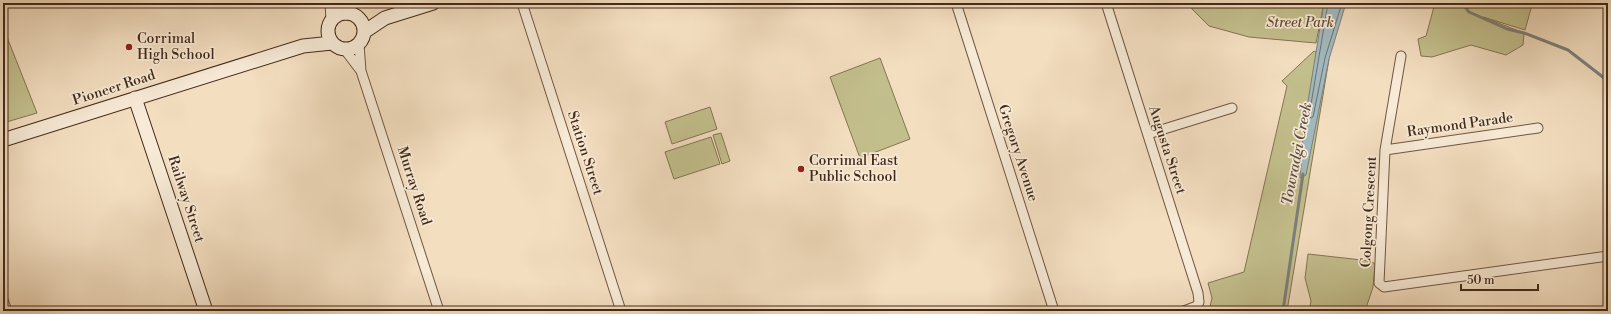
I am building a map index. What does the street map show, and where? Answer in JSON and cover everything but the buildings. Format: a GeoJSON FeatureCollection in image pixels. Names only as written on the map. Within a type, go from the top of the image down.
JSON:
{"type":"FeatureCollection","features":[{"type":"Feature","properties":{"kind":"main road"},"geometry":{"type":"LineString","coordinates":[[386,18],[348,12],[338,15],[330,24],[328,36],[332,43],[338,48],[346,50],[353,48],[362,38],[386,18],[433,3]]}},
{"type":"Feature","properties":{"kind":"main road"},"geometry":{"type":"LineString","coordinates":[[348,12],[362,24],[362,38]]}},
{"type":"Feature","properties":{"kind":"main road","name":"Pioneer Road"},"geometry":{"type":"LineString","coordinates":[[304,46],[330,24]]}},
{"type":"Feature","properties":{"kind":"main road","name":"Pioneer Road"},"geometry":{"type":"LineString","coordinates":[[3,140],[304,46],[332,43]]}},
{"type":"Feature","properties":{"kind":"main road","name":"Railway Street"},"geometry":{"type":"LineString","coordinates":[[135,98],[206,311]]}},
{"type":"Feature","properties":{"kind":"street"},"geometry":{"type":"LineString","coordinates":[[330,3],[330,24]]}},
{"type":"Feature","properties":{"kind":"street","name":"Station Street"},"geometry":{"type":"LineString","coordinates":[[522,3],[621,311]]}},
{"type":"Feature","properties":{"kind":"street","name":"Gregory Avenue"},"geometry":{"type":"LineString","coordinates":[[956,3],[1054,311]]}},
{"type":"Feature","properties":{"kind":"street","name":"Augusta Street"},"geometry":{"type":"LineString","coordinates":[[1106,3],[1198,293],[1199,302],[1197,306],[1184,311]]}},
{"type":"Feature","properties":{"kind":"street","name":"Murray Road"},"geometry":{"type":"LineString","coordinates":[[361,71],[362,38]]}},
{"type":"Feature","properties":{"kind":"street","name":"Murray Road"},"geometry":{"type":"LineString","coordinates":[[346,50],[361,71],[439,311]]}},
{"type":"Feature","properties":{"kind":"street","name":"Colgong Crescent"},"geometry":{"type":"LineString","coordinates":[[1401,56],[1385,150],[1379,283],[1384,287],[1608,256]]}},
{"type":"Feature","properties":{"kind":"street"},"geometry":{"type":"LineString","coordinates":[[1148,134],[1232,108]]}},
{"type":"Feature","properties":{"kind":"street","name":"Raymond Parade"},"geometry":{"type":"LineString","coordinates":[[1385,150],[1538,128]]}},
{"type":"Feature","properties":{"kind":"street"},"geometry":{"type":"LineString","coordinates":[[3,300],[7,311]]}},
{"type":"Feature","properties":{"kind":"green space","name":"Street Park"},"geometry":{"type":"Polygon","coordinates":[[[1189,3],[1324,3],[1316,43],[1249,37],[1209,26],[1192,9],[1189,3]]]}},
{"type":"Feature","properties":{"kind":"green space"},"geometry":{"type":"Polygon","coordinates":[[[1435,3],[1529,3],[1532,5],[1525,30],[1483,17],[1524,33],[1523,45],[1506,55],[1471,45],[1432,57],[1421,56],[1418,39],[1426,36],[1435,3]]]}},
{"type":"Feature","properties":{"kind":"green space"},"geometry":{"type":"Polygon","coordinates":[[[3,27],[37,113],[3,123],[3,27]]]}},
{"type":"Feature","properties":{"kind":"green space"},"geometry":{"type":"Polygon","coordinates":[[[1314,51],[1329,59],[1287,311],[1209,311],[1212,298],[1208,283],[1244,272],[1287,86],[1282,81],[1314,51]]]}},
{"type":"Feature","properties":{"kind":"green space"},"geometry":{"type":"Polygon","coordinates":[[[880,58],[910,139],[860,158],[830,77],[880,58]]]}},
{"type":"Feature","properties":{"kind":"green space"},"geometry":{"type":"Polygon","coordinates":[[[710,107],[717,129],[672,144],[665,122],[710,107]]]}},
{"type":"Feature","properties":{"kind":"green space"},"geometry":{"type":"Polygon","coordinates":[[[721,133],[730,161],[722,164],[713,135],[721,133]]]}},
{"type":"Feature","properties":{"kind":"green space"},"geometry":{"type":"Polygon","coordinates":[[[711,137],[720,164],[674,179],[665,152],[711,137]]]}},
{"type":"Feature","properties":{"kind":"green space"},"geometry":{"type":"Polygon","coordinates":[[[1308,254],[1371,261],[1375,264],[1373,287],[1365,311],[1309,311],[1311,301],[1305,278],[1308,254]]]}},
{"type":"Feature","properties":{"kind":"water"},"geometry":{"type":"Polygon","coordinates":[[[1324,3],[1346,3],[1329,59],[1306,175],[1300,178],[1304,126],[1324,3]]]}},
{"type":"Feature","properties":{"kind":"waterway"},"geometry":{"type":"LineString","coordinates":[[1462,3],[1469,12],[1507,29],[1524,33],[1568,50],[1608,81]]}},
{"type":"Feature","properties":{"kind":"waterway","name":"Towradgi Creek"},"geometry":{"type":"LineString","coordinates":[[1283,311],[1303,174]]}},
{"type":"Feature","properties":{"kind":"place","name":"Corrimal High School"},"geometry":{"type":"Point","coordinates":[129,47]}},
{"type":"Feature","properties":{"kind":"place","name":"Corrimal East Public School"},"geometry":{"type":"Point","coordinates":[801,169]}}]}
